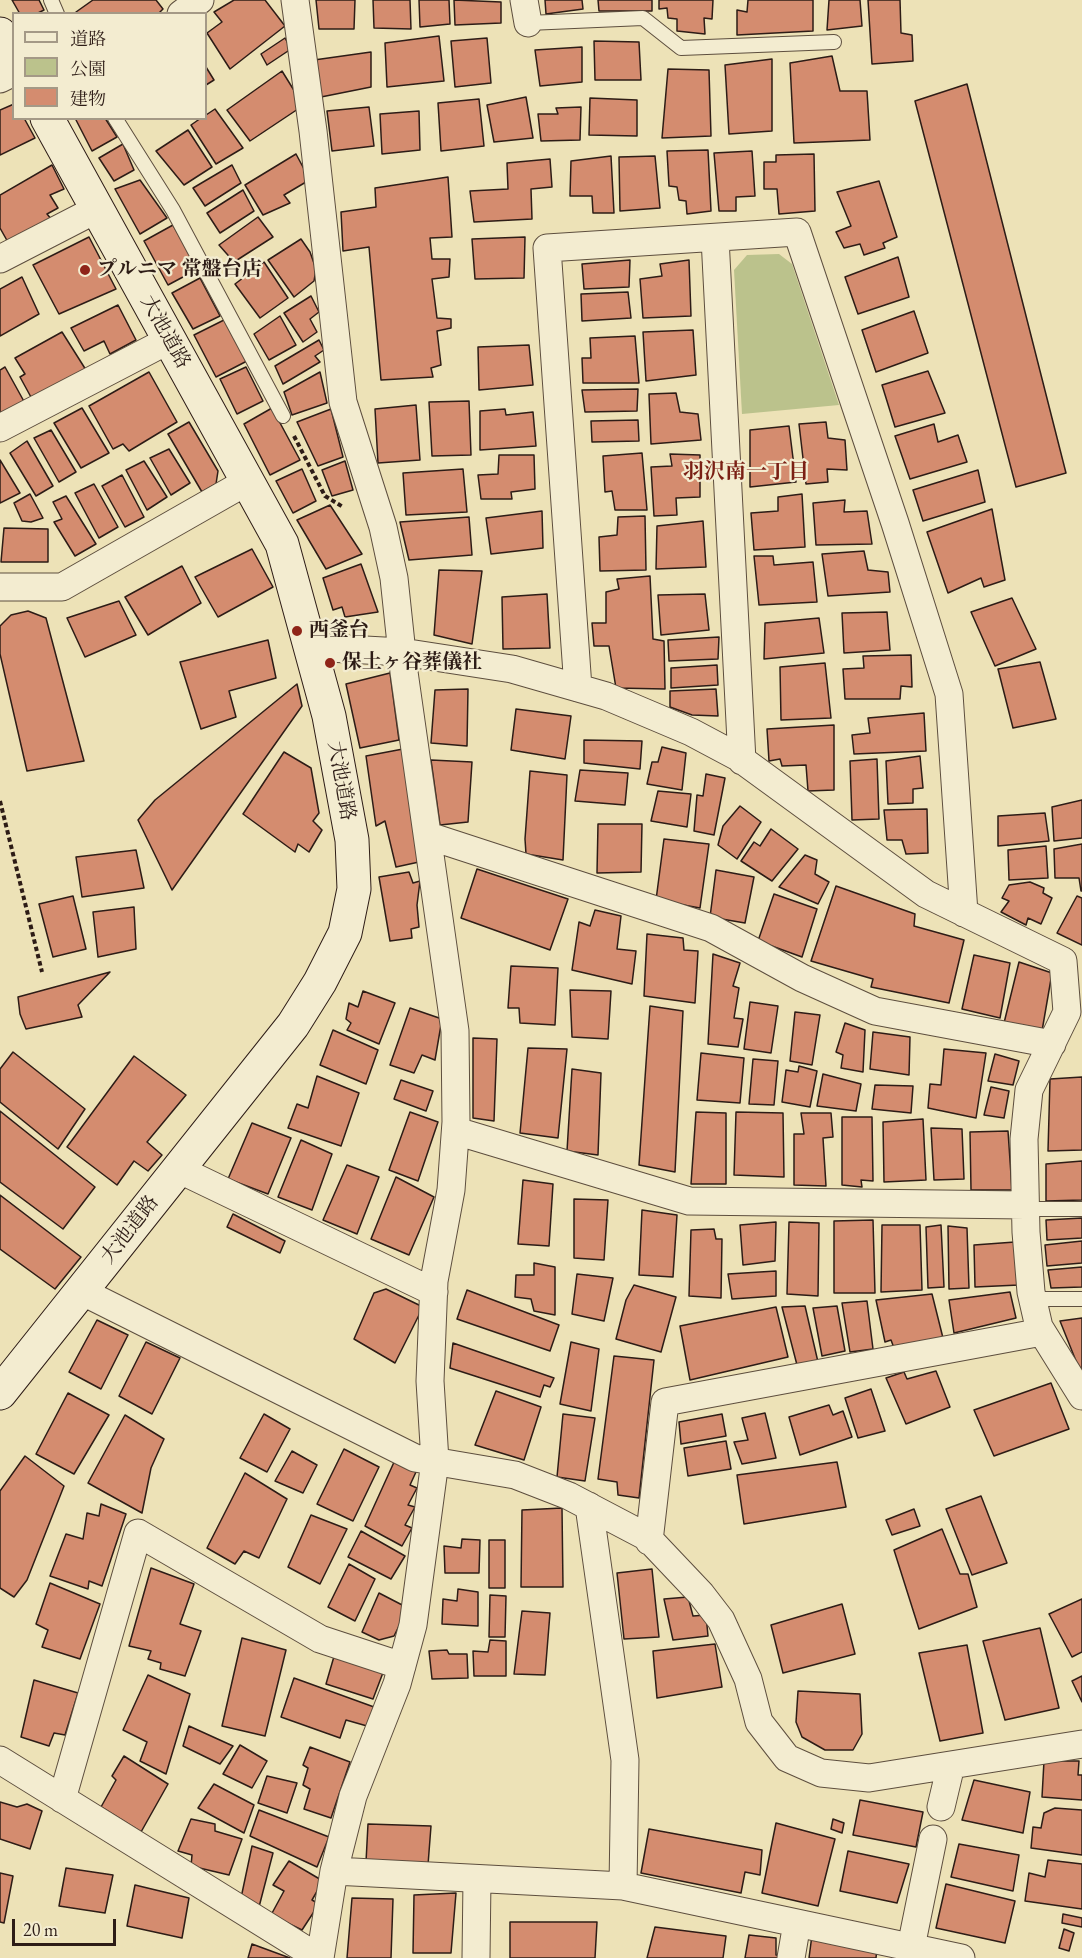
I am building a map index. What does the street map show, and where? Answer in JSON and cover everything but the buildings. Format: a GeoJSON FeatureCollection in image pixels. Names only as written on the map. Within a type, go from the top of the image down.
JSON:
{"type":"FeatureCollection","features":[{"type":"Feature","properties":{"kind":"street"},"geometry":{"type":"LineString","coordinates":[[184,12],[200,0]]}},
{"type":"Feature","properties":{"kind":"street"},"geometry":{"type":"LineString","coordinates":[[0,1760],[320,1958],[334,1871],[353,1796],[397,1684],[412,1625],[435,1461],[429,1381],[434,1281],[451,1190],[456,1131],[455,1031],[402,652],[394,578],[384,533],[343,402],[317,165],[295,0]]}},
{"type":"Feature","properties":{"kind":"street"},"geometry":{"type":"LineString","coordinates":[[0,34],[12,55]]}},
{"type":"Feature","properties":{"kind":"street","name":"大池道路"},"geometry":{"type":"LineString","coordinates":[[0,1393],[293,1025],[320,982],[345,933],[354,888],[352,840],[330,716],[282,544],[48,120]]}},
{"type":"Feature","properties":{"kind":"street"},"geometry":{"type":"LineString","coordinates":[[0,259],[97,209]]}},
{"type":"Feature","properties":{"kind":"street"},"geometry":{"type":"LineString","coordinates":[[578,688],[547,248],[797,232],[896,523],[949,694],[964,913]]}},
{"type":"Feature","properties":{"kind":"street"},"geometry":{"type":"LineString","coordinates":[[715,238],[742,761]]}},
{"type":"Feature","properties":{"kind":"street"},"geometry":{"type":"LineString","coordinates":[[0,428],[169,339]]}},
{"type":"Feature","properties":{"kind":"street"},"geometry":{"type":"LineString","coordinates":[[0,586],[62,587],[248,481]]}},
{"type":"Feature","properties":{"kind":"street"},"geometry":{"type":"LineString","coordinates":[[310,647],[402,652],[512,669],[606,696],[691,732],[742,761],[926,894],[1063,961],[1067,1012],[1029,1090],[1024,1138],[1025,1207],[1032,1299],[1042,1332],[1082,1396]]}},
{"type":"Feature","properties":{"kind":"street"},"geometry":{"type":"LineString","coordinates":[[429,836],[711,928],[802,978],[875,1011],[1052,1044]]}},
{"type":"Feature","properties":{"kind":"street"},"geometry":{"type":"LineString","coordinates":[[456,1131],[688,1201],[1025,1207]]}},
{"type":"Feature","properties":{"kind":"street"},"geometry":{"type":"LineString","coordinates":[[178,1170],[434,1292]]}},
{"type":"Feature","properties":{"kind":"street"},"geometry":{"type":"LineString","coordinates":[[81,1291],[415,1458],[515,1475],[569,1496],[646,1538],[701,1594],[721,1620],[748,1678],[759,1722],[787,1758],[821,1773],[868,1778],[1082,1744]]}},
{"type":"Feature","properties":{"kind":"street"},"geometry":{"type":"LineString","coordinates":[[650,1541],[665,1402],[1042,1332]]}},
{"type":"Feature","properties":{"kind":"street"},"geometry":{"type":"LineString","coordinates":[[589,1506],[625,1760],[623,1886]]}},
{"type":"Feature","properties":{"kind":"street"},"geometry":{"type":"LineString","coordinates":[[63,1799],[138,1533],[320,1639],[402,1666]]}},
{"type":"Feature","properties":{"kind":"street"},"geometry":{"type":"LineString","coordinates":[[941,1807],[951,1765]]}},
{"type":"Feature","properties":{"kind":"street"},"geometry":{"type":"LineString","coordinates":[[911,1947],[933,1839]]}},
{"type":"Feature","properties":{"kind":"street"},"geometry":{"type":"LineString","coordinates":[[334,1871],[623,1886],[961,1958]]}},
{"type":"Feature","properties":{"kind":"street"},"geometry":{"type":"LineString","coordinates":[[476,1958],[477,1879]]}},
{"type":"Feature","properties":{"kind":"street"},"geometry":{"type":"LineString","coordinates":[[791,1958],[797,1923]]}},
{"type":"Feature","properties":{"kind":"lane"},"geometry":{"type":"LineString","coordinates":[[526,12],[643,18],[681,48],[834,42]]}},
{"type":"Feature","properties":{"kind":"lane"},"geometry":{"type":"LineString","coordinates":[[116,120],[172,210],[283,416]]}},
{"type":"Feature","properties":{"kind":"lane"},"geometry":{"type":"LineString","coordinates":[[1025,1207],[1082,1209]]}},
{"type":"Feature","properties":{"kind":"lane"},"geometry":{"type":"LineString","coordinates":[[1032,1299],[1082,1299]]}},
{"type":"Feature","properties":{"kind":"path"},"geometry":{"type":"LineString","coordinates":[[283,416],[325,496],[384,533]]}},
{"type":"Feature","properties":{"kind":"path"},"geometry":{"type":"LineString","coordinates":[[0,801],[42,972]]}},
{"type":"Feature","properties":{"kind":"green space"},"geometry":{"type":"Polygon","coordinates":[[[779,254],[792,264],[839,405],[742,414],[734,270],[747,255],[779,254]]]}},
{"type":"Feature","properties":{"kind":"place","name":"プルニマ 常盤台店"},"geometry":{"type":"Point","coordinates":[85,270]}},
{"type":"Feature","properties":{"kind":"place","name":"西釜台"},"geometry":{"type":"Point","coordinates":[297,631]}},
{"type":"Feature","properties":{"kind":"place","name":"保土ヶ谷葬儀社"},"geometry":{"type":"Point","coordinates":[330,663]}},
{"type":"Feature","properties":{"kind":"district","name":"羽沢南一丁目"},"geometry":{"type":"Point","coordinates":[746,472]}}]}
